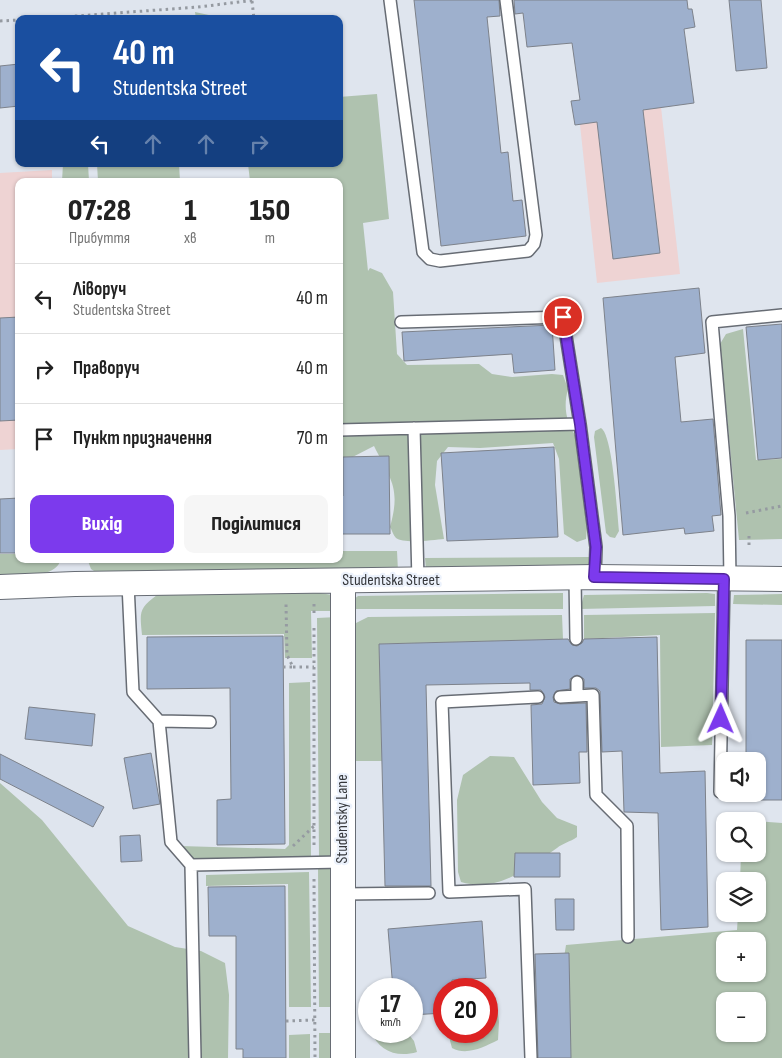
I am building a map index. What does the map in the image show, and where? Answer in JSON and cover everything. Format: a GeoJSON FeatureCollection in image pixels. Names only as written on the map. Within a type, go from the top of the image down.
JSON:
{"type":"FeatureCollection","features":[{"type":"Feature","properties":{"kind":"street","name":"Studentska Street"},"geometry":{"type":"LineString","coordinates":[[0,587],[285,581],[585,578],[782,579]]}},
{"type":"Feature","properties":{"kind":"street","name":"Studentsky Lane"},"geometry":{"type":"LineString","coordinates":[[343,581],[343,1058]]}},
{"type":"Feature","properties":{"kind":"lane"},"geometry":{"type":"LineString","coordinates":[[390,0],[423,252],[430,260],[440,261],[528,251],[534,244],[534,225],[506,0]]}},
{"type":"Feature","properties":{"kind":"lane"},"geometry":{"type":"LineString","coordinates":[[721,752],[729,516],[712,322],[782,315]]}},
{"type":"Feature","properties":{"kind":"lane"},"geometry":{"type":"LineString","coordinates":[[401,322],[563,317],[580,424],[596,547],[585,578],[576,639]]}},
{"type":"Feature","properties":{"kind":"lane"},"geometry":{"type":"LineString","coordinates":[[343,430],[580,424]]}},
{"type":"Feature","properties":{"kind":"lane"},"geometry":{"type":"LineString","coordinates":[[414,428],[418,580]]}},
{"type":"Feature","properties":{"kind":"lane"},"geometry":{"type":"LineString","coordinates":[[128,584],[134,692],[159,721],[171,842],[191,865],[195,1058]]}},
{"type":"Feature","properties":{"kind":"lane"},"geometry":{"type":"LineString","coordinates":[[577,682],[577,696]]}},
{"type":"Feature","properties":{"kind":"lane"},"geometry":{"type":"LineString","coordinates":[[560,697],[593,696],[596,795],[627,826],[628,937]]}},
{"type":"Feature","properties":{"kind":"lane"},"geometry":{"type":"LineString","coordinates":[[531,1058],[525,889],[449,892],[442,702],[538,697]]}},
{"type":"Feature","properties":{"kind":"lane"},"geometry":{"type":"LineString","coordinates":[[159,721],[210,722]]}},
{"type":"Feature","properties":{"kind":"lane"},"geometry":{"type":"LineString","coordinates":[[191,865],[342,862]]}},
{"type":"Feature","properties":{"kind":"lane"},"geometry":{"type":"LineString","coordinates":[[343,894],[429,893]]}},
{"type":"Feature","properties":{"kind":"path"},"geometry":{"type":"LineString","coordinates":[[252,0],[254,15]]}},
{"type":"Feature","properties":{"kind":"path"},"geometry":{"type":"LineString","coordinates":[[81,15],[256,0]]}},
{"type":"Feature","properties":{"kind":"path"},"geometry":{"type":"LineString","coordinates":[[0,21],[15,20]]}},
{"type":"Feature","properties":{"kind":"path"},"geometry":{"type":"LineString","coordinates":[[729,516],[782,506]]}},
{"type":"Feature","properties":{"kind":"path"},"geometry":{"type":"LineString","coordinates":[[285,581],[287,655],[293,667]]}},
{"type":"Feature","properties":{"kind":"path"},"geometry":{"type":"LineString","coordinates":[[283,667],[314,667]]}},
{"type":"Feature","properties":{"kind":"path"},"geometry":{"type":"LineString","coordinates":[[286,1021],[315,1020]]}},
{"type":"Feature","properties":{"kind":"shaded area"},"geometry":{"type":"Polygon","coordinates":[[[578,106],[661,107],[680,274],[597,283],[578,106]]]}},
{"type":"Feature","properties":{"kind":"shaded area"},"geometry":{"type":"Polygon","coordinates":[[[52,170],[52,178],[15,178],[15,449],[0,450],[0,173],[52,170]]]}},
{"type":"Feature","properties":{"kind":"green space"},"geometry":{"type":"Polygon","coordinates":[[[195,12],[209,15],[195,15],[195,12]]]}},
{"type":"Feature","properties":{"kind":"green space"},"geometry":{"type":"Polygon","coordinates":[[[377,94],[389,219],[363,223],[368,271],[370,268],[382,273],[393,292],[397,354],[407,365],[479,364],[492,374],[512,377],[563,375],[568,389],[566,415],[570,427],[577,438],[588,514],[586,539],[577,542],[564,534],[559,459],[553,443],[480,448],[448,447],[437,461],[435,485],[444,539],[433,540],[405,541],[396,538],[394,535],[390,527],[395,503],[394,493],[389,476],[374,446],[343,462],[343,178],[250,178],[248,167],[343,167],[343,97],[377,94]]]}},
{"type":"Feature","properties":{"kind":"green space"},"geometry":{"type":"Polygon","coordinates":[[[63,167],[88,167],[89,178],[62,178],[63,167]]]}},
{"type":"Feature","properties":{"kind":"green space"},"geometry":{"type":"Polygon","coordinates":[[[97,167],[179,167],[180,178],[98,178],[97,167]]]}},
{"type":"Feature","properties":{"kind":"green space"},"geometry":{"type":"Polygon","coordinates":[[[743,329],[756,460],[782,459],[782,539],[739,540],[720,344],[726,334],[743,329]]]}},
{"type":"Feature","properties":{"kind":"green space"},"geometry":{"type":"Polygon","coordinates":[[[601,428],[609,445],[614,476],[619,531],[615,538],[610,537],[606,533],[594,437],[595,431],[601,428]]]}},
{"type":"Feature","properties":{"kind":"green space"},"geometry":{"type":"Polygon","coordinates":[[[343,551],[397,551],[398,571],[100,575],[91,569],[89,563],[343,563],[343,551]]]}},
{"type":"Feature","properties":{"kind":"green space"},"geometry":{"type":"Polygon","coordinates":[[[0,554],[15,554],[15,563],[59,563],[51,571],[43,574],[0,576],[0,554]]]}},
{"type":"Feature","properties":{"kind":"green space"},"geometry":{"type":"Polygon","coordinates":[[[589,557],[589,567],[426,570],[425,558],[589,557]]]}},
{"type":"Feature","properties":{"kind":"green space"},"geometry":{"type":"Polygon","coordinates":[[[320,593],[332,595],[337,611],[311,611],[312,658],[285,658],[284,634],[142,635],[141,616],[143,608],[157,595],[320,593]]]}},
{"type":"Feature","properties":{"kind":"green space"},"geometry":{"type":"Polygon","coordinates":[[[563,593],[563,609],[353,609],[353,600],[358,596],[563,593]]]}},
{"type":"Feature","properties":{"kind":"green space"},"geometry":{"type":"Polygon","coordinates":[[[715,594],[715,606],[580,609],[584,595],[715,594]]]}},
{"type":"Feature","properties":{"kind":"green space"},"geometry":{"type":"Polygon","coordinates":[[[782,594],[782,605],[733,604],[734,595],[782,594]]]}},
{"type":"Feature","properties":{"kind":"green space"},"geometry":{"type":"Polygon","coordinates":[[[715,613],[712,745],[661,747],[660,635],[584,639],[584,615],[715,613]]]}},
{"type":"Feature","properties":{"kind":"green space"},"geometry":{"type":"Polygon","coordinates":[[[562,615],[563,639],[379,644],[382,761],[355,761],[352,635],[356,623],[368,617],[562,615]]]}},
{"type":"Feature","properties":{"kind":"green space"},"geometry":{"type":"Polygon","coordinates":[[[337,617],[339,856],[319,856],[317,618],[337,617]]]}},
{"type":"Feature","properties":{"kind":"green space"},"geometry":{"type":"Polygon","coordinates":[[[310,682],[311,857],[195,860],[180,846],[285,849],[289,845],[289,683],[310,682]]]}},
{"type":"Feature","properties":{"kind":"green space"},"geometry":{"type":"Polygon","coordinates":[[[490,756],[514,757],[542,802],[557,818],[577,826],[577,837],[559,846],[512,877],[488,884],[475,885],[461,882],[458,872],[457,800],[463,775],[490,756]]]}},
{"type":"Feature","properties":{"kind":"green space"},"geometry":{"type":"Polygon","coordinates":[[[0,783],[42,820],[128,926],[175,947],[201,951],[225,963],[229,995],[228,1058],[0,1058],[0,783]]]}},
{"type":"Feature","properties":{"kind":"green space"},"geometry":{"type":"Polygon","coordinates":[[[766,822],[782,823],[782,1058],[548,1058],[566,945],[737,930],[738,922],[766,922],[766,872],[740,872],[741,862],[766,862],[766,822]]]}},
{"type":"Feature","properties":{"kind":"green space"},"geometry":{"type":"Polygon","coordinates":[[[318,867],[339,867],[340,1007],[319,1007],[318,867]]]}},
{"type":"Feature","properties":{"kind":"green space"},"geometry":{"type":"Polygon","coordinates":[[[309,872],[311,1007],[289,1007],[288,884],[206,886],[206,875],[309,872]]]}},
{"type":"Feature","properties":{"kind":"green space"},"geometry":{"type":"Polygon","coordinates":[[[319,1033],[338,1033],[338,1058],[319,1058],[319,1033]]]}},
{"type":"Feature","properties":{"kind":"green space"},"geometry":{"type":"Polygon","coordinates":[[[310,1034],[310,1058],[289,1058],[289,1035],[310,1034]]]}},
{"type":"Feature","properties":{"kind":"green space"},"geometry":{"type":"Polygon","coordinates":[[[415,1043],[417,1052],[410,1054],[396,1053],[378,1044],[415,1043]]]}},
{"type":"Feature","properties":{"kind":"green space"},"geometry":{"type":"Polygon","coordinates":[[[451,1043],[492,1043],[469,1051],[452,1048],[451,1043]]]}},
{"type":"Feature","properties":{"kind":"building"},"geometry":{"type":"Polygon","coordinates":[[[414,0],[499,0],[500,16],[487,17],[501,153],[508,152],[513,201],[522,200],[526,236],[441,246],[414,0]]]}},
{"type":"Feature","properties":{"kind":"building"},"geometry":{"type":"Polygon","coordinates":[[[514,0],[687,0],[688,9],[692,9],[695,27],[684,29],[694,103],[643,110],[660,253],[613,259],[597,122],[575,125],[571,101],[580,100],[572,43],[527,47],[523,13],[515,14],[514,0]]]}},
{"type":"Feature","properties":{"kind":"building"},"geometry":{"type":"Polygon","coordinates":[[[729,0],[761,0],[767,68],[736,71],[729,0]]]}},
{"type":"Feature","properties":{"kind":"building"},"geometry":{"type":"Polygon","coordinates":[[[15,64],[15,106],[0,108],[0,66],[15,64]]]}},
{"type":"Feature","properties":{"kind":"building"},"geometry":{"type":"Polygon","coordinates":[[[699,288],[705,353],[675,357],[681,422],[713,419],[721,515],[712,516],[714,531],[685,534],[684,528],[623,535],[603,298],[699,288]]]}},
{"type":"Feature","properties":{"kind":"building"},"geometry":{"type":"Polygon","coordinates":[[[15,317],[15,420],[0,421],[0,318],[15,317]]]}},
{"type":"Feature","properties":{"kind":"building"},"geometry":{"type":"Polygon","coordinates":[[[782,324],[782,458],[758,460],[746,327],[782,324]]]}},
{"type":"Feature","properties":{"kind":"building"},"geometry":{"type":"Polygon","coordinates":[[[552,325],[555,370],[514,373],[512,354],[404,361],[402,332],[552,325]]]}},
{"type":"Feature","properties":{"kind":"building"},"geometry":{"type":"Polygon","coordinates":[[[554,447],[558,537],[447,541],[441,453],[554,447]]]}},
{"type":"Feature","properties":{"kind":"building"},"geometry":{"type":"Polygon","coordinates":[[[389,456],[390,534],[343,534],[343,457],[389,456]]]}},
{"type":"Feature","properties":{"kind":"building"},"geometry":{"type":"Polygon","coordinates":[[[15,498],[15,553],[0,553],[0,499],[15,498]]]}},
{"type":"Feature","properties":{"kind":"building"},"geometry":{"type":"Polygon","coordinates":[[[283,636],[285,844],[217,845],[217,800],[231,799],[230,688],[147,689],[147,637],[283,636]]]}},
{"type":"Feature","properties":{"kind":"building"},"geometry":{"type":"Polygon","coordinates":[[[657,637],[660,773],[705,771],[708,927],[661,930],[658,813],[624,812],[622,751],[602,752],[600,691],[596,688],[584,688],[584,679],[577,675],[570,679],[570,689],[556,691],[553,697],[554,702],[560,704],[586,703],[587,752],[579,752],[580,783],[533,785],[531,705],[542,704],[545,697],[541,690],[530,690],[530,683],[426,685],[431,886],[385,886],[379,644],[568,639],[572,645],[577,646],[584,639],[657,637]]]}},
{"type":"Feature","properties":{"kind":"building"},"geometry":{"type":"Polygon","coordinates":[[[746,640],[782,640],[782,800],[766,800],[766,752],[746,752],[746,640]]]}},
{"type":"Feature","properties":{"kind":"building"},"geometry":{"type":"Polygon","coordinates":[[[29,707],[95,714],[92,746],[25,739],[29,707]]]}},
{"type":"Feature","properties":{"kind":"building"},"geometry":{"type":"Polygon","coordinates":[[[151,753],[160,804],[133,809],[124,758],[151,753]]]}},
{"type":"Feature","properties":{"kind":"building"},"geometry":{"type":"Polygon","coordinates":[[[0,754],[104,807],[93,827],[0,779],[0,754]]]}},
{"type":"Feature","properties":{"kind":"building"},"geometry":{"type":"Polygon","coordinates":[[[140,835],[142,861],[121,862],[120,836],[140,835]]]}},
{"type":"Feature","properties":{"kind":"building"},"geometry":{"type":"Polygon","coordinates":[[[515,853],[560,853],[560,877],[514,877],[515,853]]]}},
{"type":"Feature","properties":{"kind":"building"},"geometry":{"type":"Polygon","coordinates":[[[285,886],[286,1058],[243,1058],[243,1049],[236,1049],[236,936],[209,936],[208,887],[285,886]]]}},
{"type":"Feature","properties":{"kind":"building"},"geometry":{"type":"Polygon","coordinates":[[[555,899],[574,899],[574,930],[556,930],[555,899]]]}},
{"type":"Feature","properties":{"kind":"building"},"geometry":{"type":"Polygon","coordinates":[[[482,921],[486,978],[433,978],[433,1014],[423,1014],[423,978],[392,978],[388,929],[482,921]]]}},
{"type":"Feature","properties":{"kind":"building"},"geometry":{"type":"Polygon","coordinates":[[[569,953],[571,1058],[538,1058],[535,954],[569,953]]]}},
{"type":"Feature","properties":{"kind":"route"},"geometry":{"type":"LineString","coordinates":[[563,317],[580,424],[596,547],[594,577],[724,579],[721,719]]}}]}
